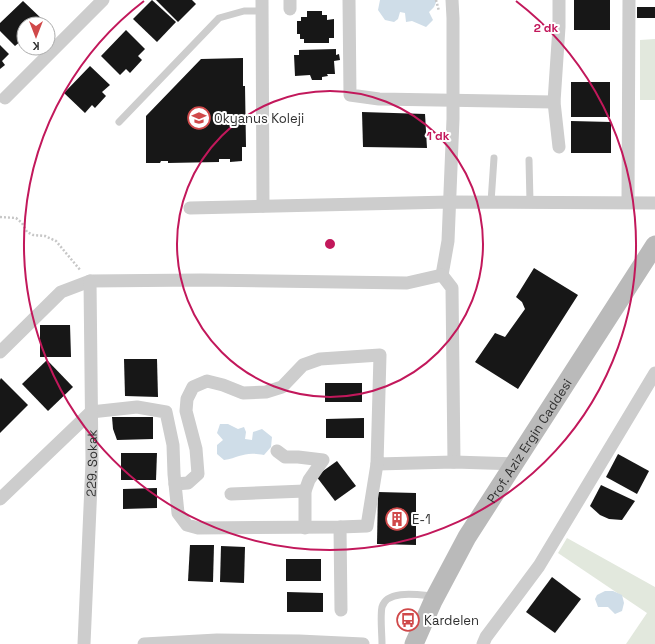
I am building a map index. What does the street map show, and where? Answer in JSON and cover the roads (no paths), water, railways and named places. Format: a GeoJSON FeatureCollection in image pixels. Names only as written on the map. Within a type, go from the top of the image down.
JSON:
{"type":"FeatureCollection","features":[{"type":"Feature","properties":{"kind":"street"},"geometry":{"type":"LineString","coordinates":[[5,98],[103,0]]}},
{"type":"Feature","properties":{"kind":"street"},"geometry":{"type":"LineString","coordinates":[[349,0],[350,95],[379,99],[554,102]]}},
{"type":"Feature","properties":{"kind":"street"},"geometry":{"type":"LineString","coordinates":[[452,0],[453,100],[450,202],[448,241],[442,275],[452,288],[454,462]]}},
{"type":"Feature","properties":{"kind":"street"},"geometry":{"type":"LineString","coordinates":[[559,0],[559,28],[554,102],[559,146]]}},
{"type":"Feature","properties":{"kind":"street"},"geometry":{"type":"LineString","coordinates":[[628,202],[629,0]]}},
{"type":"Feature","properties":{"kind":"street"},"geometry":{"type":"LineString","coordinates":[[262,5],[263,206]]}},
{"type":"Feature","properties":{"kind":"street"},"geometry":{"type":"LineString","coordinates":[[190,208],[450,202],[655,203]]}},
{"type":"Feature","properties":{"kind":"street","name":"Prof. Aziz Ergin Caddesi"},"geometry":{"type":"LineString","coordinates":[[414,644],[435,596],[467,537],[655,245]]}},
{"type":"Feature","properties":{"kind":"street"},"geometry":{"type":"LineString","coordinates":[[0,352],[61,292],[90,281],[201,280],[406,283],[442,275]]}},
{"type":"Feature","properties":{"kind":"street","name":"229. Sokak"},"geometry":{"type":"LineString","coordinates":[[84,644],[92,462],[90,281]]}},
{"type":"Feature","properties":{"kind":"street"},"geometry":{"type":"LineString","coordinates":[[0,499],[91,412],[137,407],[166,412],[174,445],[175,484],[178,513],[187,525],[198,528],[305,528],[367,526],[377,464],[380,356],[320,359],[303,365],[282,387],[266,392],[244,393],[207,381],[193,387],[187,399],[186,412],[196,450],[198,474],[188,483],[175,484]]}},
{"type":"Feature","properties":{"kind":"street"},"geometry":{"type":"LineString","coordinates":[[483,644],[486,637],[539,566],[655,373]]}},
{"type":"Feature","properties":{"kind":"street"},"geometry":{"type":"LineString","coordinates":[[277,451],[285,457],[324,460],[308,480],[305,491],[305,528]]}},
{"type":"Feature","properties":{"kind":"street"},"geometry":{"type":"LineString","coordinates":[[377,464],[454,462],[514,464]]}},
{"type":"Feature","properties":{"kind":"street"},"geometry":{"type":"LineString","coordinates":[[231,494],[305,491]]}},
{"type":"Feature","properties":{"kind":"street"},"geometry":{"type":"LineString","coordinates":[[340,527],[341,610]]}},
{"type":"Feature","properties":{"kind":"street"},"geometry":{"type":"LineString","coordinates":[[144,644],[217,640],[364,644]]}},
{"type":"Feature","properties":{"kind":"lane"},"geometry":{"type":"LineString","coordinates":[[119,122],[219,18],[262,5]]}},
{"type":"Feature","properties":{"kind":"lane"},"geometry":{"type":"LineString","coordinates":[[491,202],[494,158]]}},
{"type":"Feature","properties":{"kind":"lane"},"geometry":{"type":"LineString","coordinates":[[529,160],[530,202]]}},
{"type":"Feature","properties":{"kind":"lane"},"geometry":{"type":"LineString","coordinates":[[382,644],[382,608],[387,600],[405,594],[435,596]]}},
{"type":"Feature","properties":{"kind":"place","name":"Okyanus Koleji"},"geometry":{"type":"Point","coordinates":[199,118]}},
{"type":"Feature","properties":{"kind":"place","name":"E-1"},"geometry":{"type":"Point","coordinates":[397,519]}},
{"type":"Feature","properties":{"kind":"place","name":"Kardelen"},"geometry":{"type":"Point","coordinates":[408,620]}}]}
